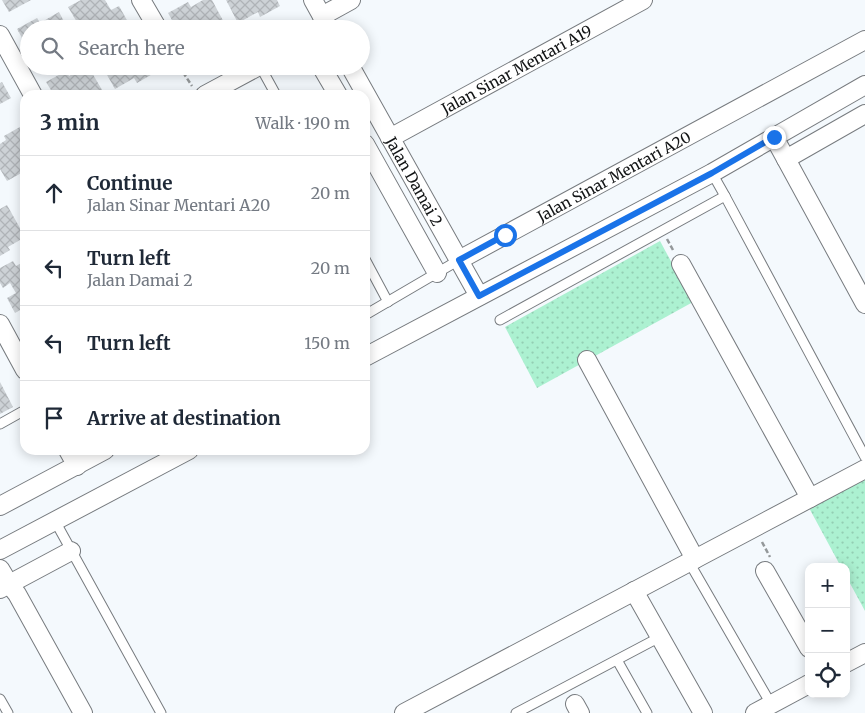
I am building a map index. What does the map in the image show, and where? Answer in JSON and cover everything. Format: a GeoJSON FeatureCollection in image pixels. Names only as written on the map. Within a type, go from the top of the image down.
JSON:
{"type":"FeatureCollection","features":[{"type":"Feature","properties":{"kind":"street"},"geometry":{"type":"LineString","coordinates":[[141,0],[153,20]]}},
{"type":"Feature","properties":{"kind":"street"},"geometry":{"type":"LineString","coordinates":[[313,0],[323,20]]}},
{"type":"Feature","properties":{"kind":"street"},"geometry":{"type":"LineString","coordinates":[[330,20],[351,0]]}},
{"type":"Feature","properties":{"kind":"street","name":"Jalan Sinar Mentari A19"},"geometry":{"type":"LineString","coordinates":[[390,138],[643,0]]}},
{"type":"Feature","properties":{"kind":"street"},"geometry":{"type":"LineString","coordinates":[[0,35],[20,71]]}},
{"type":"Feature","properties":{"kind":"street","name":"Jalan Sinar Mentari A20"},"geometry":{"type":"LineString","coordinates":[[459,260],[865,40]]}},
{"type":"Feature","properties":{"kind":"street"},"geometry":{"type":"LineString","coordinates":[[22,75],[30,90]]}},
{"type":"Feature","properties":{"kind":"street"},"geometry":{"type":"LineString","coordinates":[[201,90],[238,75]]}},
{"type":"Feature","properties":{"kind":"street"},"geometry":{"type":"LineString","coordinates":[[327,75],[335,90]]}},
{"type":"Feature","properties":{"kind":"street","name":"Jalan Damai 2"},"geometry":{"type":"LineString","coordinates":[[355,75],[363,90]]}},
{"type":"Feature","properties":{"kind":"street"},"geometry":{"type":"LineString","coordinates":[[370,354],[712,173],[865,85]]}},
{"type":"Feature","properties":{"kind":"street","name":"Jalan Damai 2"},"geometry":{"type":"LineString","coordinates":[[370,102],[479,296]]}},
{"type":"Feature","properties":{"kind":"street"},"geometry":{"type":"LineString","coordinates":[[786,159],[862,118]]}},
{"type":"Feature","properties":{"kind":"street"},"geometry":{"type":"LineString","coordinates":[[774,137],[865,304]]}},
{"type":"Feature","properties":{"kind":"street"},"geometry":{"type":"LineString","coordinates":[[370,153],[437,273]]}},
{"type":"Feature","properties":{"kind":"street"},"geometry":{"type":"LineString","coordinates":[[681,264],[810,498]]}},
{"type":"Feature","properties":{"kind":"street"},"geometry":{"type":"LineString","coordinates":[[3,335],[20,362]]}},
{"type":"Feature","properties":{"kind":"street"},"geometry":{"type":"LineString","coordinates":[[587,360],[692,560]]}},
{"type":"Feature","properties":{"kind":"street"},"geometry":{"type":"LineString","coordinates":[[0,506],[72,458],[85,455]]}},
{"type":"Feature","properties":{"kind":"street"},"geometry":{"type":"LineString","coordinates":[[0,550],[180,455]]}},
{"type":"Feature","properties":{"kind":"street"},"geometry":{"type":"LineString","coordinates":[[404,713],[865,469]]}},
{"type":"Feature","properties":{"kind":"street"},"geometry":{"type":"LineString","coordinates":[[4,586],[71,551]]}},
{"type":"Feature","properties":{"kind":"street"},"geometry":{"type":"LineString","coordinates":[[0,569],[4,586],[17,594],[83,713]]}},
{"type":"Feature","properties":{"kind":"street"},"geometry":{"type":"LineString","coordinates":[[765,571],[805,641]]}},
{"type":"Feature","properties":{"kind":"street"},"geometry":{"type":"LineString","coordinates":[[634,591],[703,713]]}},
{"type":"Feature","properties":{"kind":"street"},"geometry":{"type":"LineString","coordinates":[[850,661],[865,653]]}},
{"type":"Feature","properties":{"kind":"street"},"geometry":{"type":"LineString","coordinates":[[754,713],[805,686]]}},
{"type":"Feature","properties":{"kind":"lane"},"geometry":{"type":"LineString","coordinates":[[265,75],[273,90]]}},
{"type":"Feature","properties":{"kind":"lane"},"geometry":{"type":"LineString","coordinates":[[712,173],[865,457]]}},
{"type":"Feature","properties":{"kind":"lane"},"geometry":{"type":"LineString","coordinates":[[500,320],[724,196]]}},
{"type":"Feature","properties":{"kind":"lane","name":"Jalan Sinar Mentari A20"},"geometry":{"type":"LineString","coordinates":[[370,312],[459,260]]}},
{"type":"Feature","properties":{"kind":"lane"},"geometry":{"type":"LineString","coordinates":[[370,268],[388,302]]}},
{"type":"Feature","properties":{"kind":"lane"},"geometry":{"type":"LineString","coordinates":[[0,424],[20,413]]}},
{"type":"Feature","properties":{"kind":"lane"},"geometry":{"type":"LineString","coordinates":[[55,521],[161,713]]}},
{"type":"Feature","properties":{"kind":"lane"},"geometry":{"type":"LineString","coordinates":[[692,560],[771,704]]}},
{"type":"Feature","properties":{"kind":"lane"},"geometry":{"type":"LineString","coordinates":[[521,712],[660,637]]}},
{"type":"Feature","properties":{"kind":"lane"},"geometry":{"type":"LineString","coordinates":[[617,660],[647,713]]}},
{"type":"Feature","properties":{"kind":"lane"},"geometry":{"type":"LineString","coordinates":[[0,699],[8,713]]}},
{"type":"Feature","properties":{"kind":"path"},"geometry":{"type":"LineString","coordinates":[[187,75],[198,90]]}},
{"type":"Feature","properties":{"kind":"path"},"geometry":{"type":"LineString","coordinates":[[754,528],[775,565],[765,571]]}},
{"type":"Feature","properties":{"kind":"green space"},"geometry":{"type":"Polygon","coordinates":[[[660,241],[693,302],[537,388],[505,327],[660,241]]]}},
{"type":"Feature","properties":{"kind":"green space"},"geometry":{"type":"Polygon","coordinates":[[[865,477],[865,611],[850,583],[850,563],[839,563],[808,506],[865,477]]]}},
{"type":"Feature","properties":{"kind":"building"},"geometry":{"type":"Polygon","coordinates":[[[2,0],[31,0],[9,12],[2,0]]]}},
{"type":"Feature","properties":{"kind":"building"},"geometry":{"type":"Polygon","coordinates":[[[81,0],[105,0],[111,10],[119,6],[127,20],[76,20],[68,7],[81,0]]]}},
{"type":"Feature","properties":{"kind":"building"},"geometry":{"type":"Polygon","coordinates":[[[203,0],[212,0],[223,20],[172,20],[168,13],[188,2],[191,7],[203,0]]]}},
{"type":"Feature","properties":{"kind":"building"},"geometry":{"type":"Polygon","coordinates":[[[226,0],[277,0],[280,6],[260,17],[258,12],[243,20],[236,20],[226,0]]]}},
{"type":"Feature","properties":{"kind":"building"},"geometry":{"type":"Polygon","coordinates":[[[59,12],[63,20],[45,20],[59,12]]]}},
{"type":"Feature","properties":{"kind":"building"},"geometry":{"type":"Polygon","coordinates":[[[59,75],[93,75],[102,90],[51,90],[46,82],[59,75]]]}},
{"type":"Feature","properties":{"kind":"building"},"geometry":{"type":"Polygon","coordinates":[[[107,75],[151,75],[137,83],[134,78],[115,89],[107,75]]]}},
{"type":"Feature","properties":{"kind":"building"},"geometry":{"type":"Polygon","coordinates":[[[2,82],[11,98],[0,104],[0,83],[2,82]]]}},
{"type":"Feature","properties":{"kind":"building"},"geometry":{"type":"Polygon","coordinates":[[[20,127],[20,174],[7,181],[0,169],[0,144],[6,140],[4,136],[20,127]]]}},
{"type":"Feature","properties":{"kind":"building"},"geometry":{"type":"Polygon","coordinates":[[[7,205],[20,228],[20,240],[8,247],[10,250],[0,256],[0,209],[7,205]]]}},
{"type":"Feature","properties":{"kind":"building"},"geometry":{"type":"Polygon","coordinates":[[[13,261],[16,266],[20,264],[20,310],[15,313],[7,298],[16,293],[10,283],[3,288],[0,283],[0,268],[13,261]]]}},
{"type":"Feature","properties":{"kind":"building"},"geometry":{"type":"Polygon","coordinates":[[[0,382],[13,407],[0,414],[0,382]]]}},
{"type":"Feature","properties":{"kind":"route"},"geometry":{"type":"LineString","coordinates":[[505,235],[459,260],[479,296],[712,173],[774,137]]}}]}
